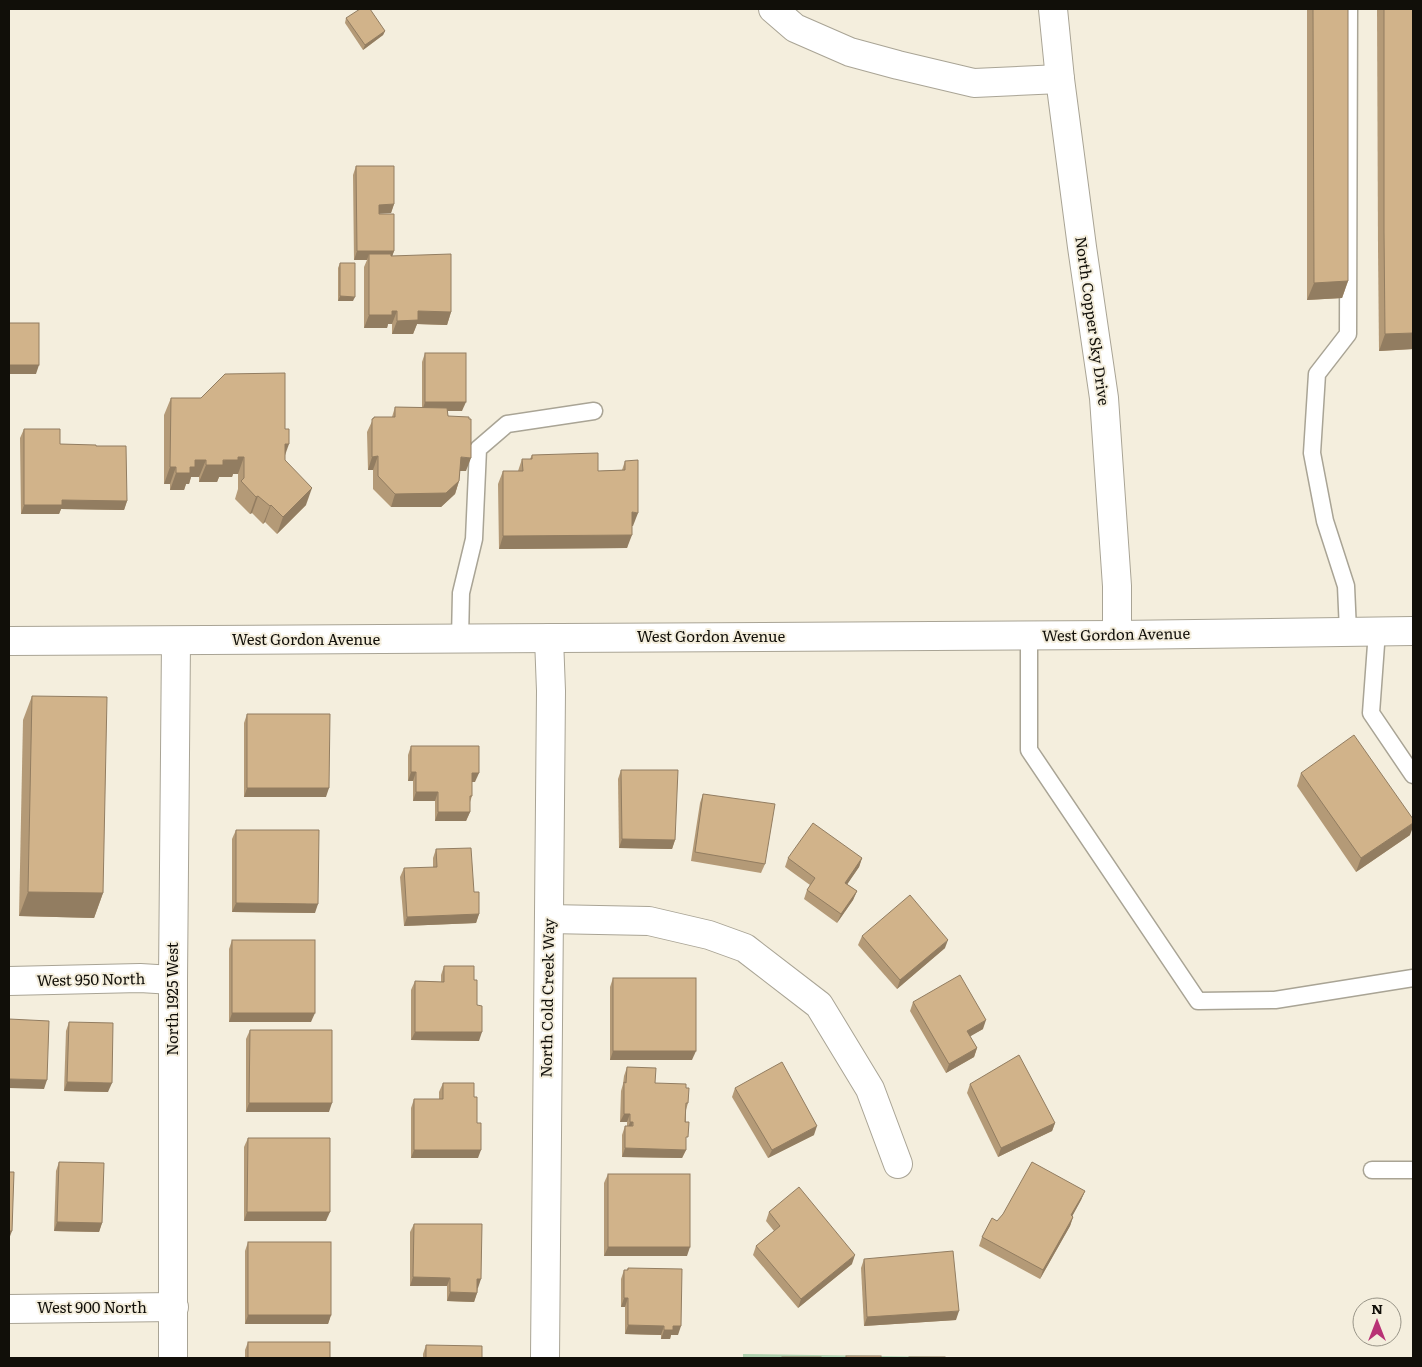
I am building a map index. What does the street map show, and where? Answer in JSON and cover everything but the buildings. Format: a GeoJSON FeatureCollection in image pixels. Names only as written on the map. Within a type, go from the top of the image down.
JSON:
{"type":"FeatureCollection","features":[{"type":"Feature","properties":{"kind":"street"},"geometry":{"type":"LineString","coordinates":[[773,9],[795,28],[850,52],[898,65],[974,83],[1060,79]]}},
{"type":"Feature","properties":{"kind":"street","name":"North Copper Sky Drive"},"geometry":{"type":"LineString","coordinates":[[1053,9],[1060,79],[1082,247],[1104,398],[1117,586],[1117,635]]}},
{"type":"Feature","properties":{"kind":"street","name":"West Gordon Avenue"},"geometry":{"type":"LineString","coordinates":[[9,641],[1029,636],[1413,631]]}},
{"type":"Feature","properties":{"kind":"street","name":"North Cold Creek Way"},"geometry":{"type":"LineString","coordinates":[[545,1358],[551,691],[549,638]]}},
{"type":"Feature","properties":{"kind":"street","name":"North 1925 West"},"geometry":{"type":"LineString","coordinates":[[173,1358],[173,980],[176,641]]}},
{"type":"Feature","properties":{"kind":"street"},"geometry":{"type":"LineString","coordinates":[[549,919],[649,921],[709,935],[746,948],[819,1005],[870,1089],[898,1164]]}},
{"type":"Feature","properties":{"kind":"street","name":"West 950 North"},"geometry":{"type":"LineString","coordinates":[[9,981],[140,978],[173,980]]}},
{"type":"Feature","properties":{"kind":"street","name":"West 900 North"},"geometry":{"type":"LineString","coordinates":[[9,1308],[174,1307]]}},
{"type":"Feature","properties":{"kind":"lane"},"geometry":{"type":"LineString","coordinates":[[1348,631],[1346,586],[1324,521],[1312,453],[1317,374],[1348,334],[1349,9]]}},
{"type":"Feature","properties":{"kind":"lane"},"geometry":{"type":"LineString","coordinates":[[460,639],[461,593],[474,539],[478,449],[507,424],[594,411]]}},
{"type":"Feature","properties":{"kind":"lane"},"geometry":{"type":"LineString","coordinates":[[1377,631],[1371,713],[1413,775]]}},
{"type":"Feature","properties":{"kind":"lane"},"geometry":{"type":"LineString","coordinates":[[1029,636],[1028,750],[1198,1001],[1275,1000],[1413,978]]}},
{"type":"Feature","properties":{"kind":"lane"},"geometry":{"type":"LineString","coordinates":[[1372,1170],[1413,1170]]}},
{"type":"Feature","properties":{"kind":"green space"},"geometry":{"type":"Polygon","coordinates":[[[743,1354],[1015,1358],[743,1358],[743,1354]]]}}]}
